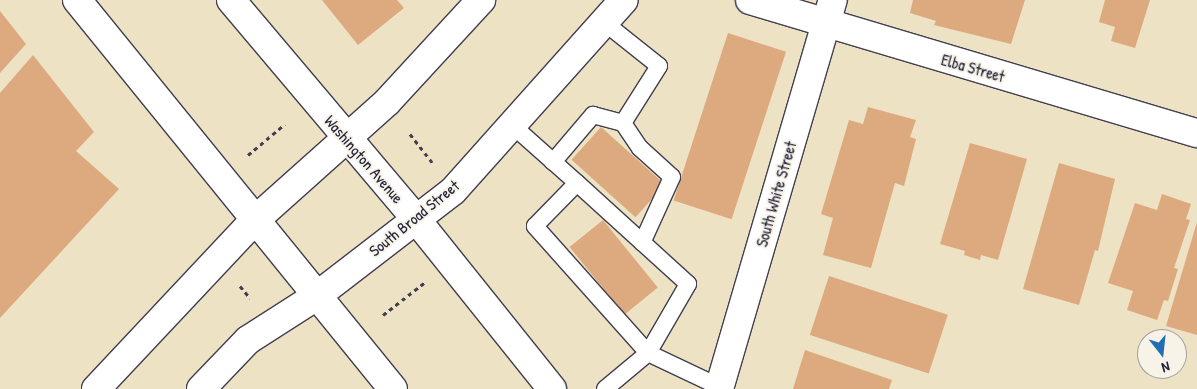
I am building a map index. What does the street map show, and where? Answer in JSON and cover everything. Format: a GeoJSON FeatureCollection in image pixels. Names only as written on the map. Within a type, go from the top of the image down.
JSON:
{"type":"FeatureCollection","features":[{"type":"Feature","properties":{"kind":"street"},"geometry":{"type":"LineString","coordinates":[[77,0],[254,221],[318,295],[393,389]]}},
{"type":"Feature","properties":{"kind":"street","name":"Washington Avenue"},"geometry":{"type":"LineString","coordinates":[[230,0],[345,138],[415,218],[552,389]]}},
{"type":"Feature","properties":{"kind":"street"},"geometry":{"type":"LineString","coordinates":[[96,389],[254,221],[387,102],[480,0]]}},
{"type":"Feature","properties":{"kind":"street","name":"South Broad Street"},"geometry":{"type":"LineString","coordinates":[[201,389],[248,340],[318,295],[452,191],[624,0]]}},
{"type":"Feature","properties":{"kind":"street","name":"Elba Street"},"geometry":{"type":"LineString","coordinates":[[750,0],[829,12],[1197,133]]}},
{"type":"Feature","properties":{"kind":"street","name":"South White Street"},"geometry":{"type":"LineString","coordinates":[[719,388],[829,12]]}},
{"type":"Feature","properties":{"kind":"lane"},"geometry":{"type":"LineString","coordinates":[[605,23],[659,66],[623,123]]}},
{"type":"Feature","properties":{"kind":"lane"},"geometry":{"type":"LineString","coordinates":[[553,162],[593,115],[623,123]]}},
{"type":"Feature","properties":{"kind":"lane"},"geometry":{"type":"LineString","coordinates":[[623,123],[637,153],[672,177],[642,243]]}},
{"type":"Feature","properties":{"kind":"lane"},"geometry":{"type":"LineString","coordinates":[[512,125],[577,183],[600,195],[642,243],[688,284],[648,353],[605,389]]}},
{"type":"Feature","properties":{"kind":"lane"},"geometry":{"type":"LineString","coordinates":[[577,183],[535,226],[648,353],[719,388]]}},
{"type":"Feature","properties":{"kind":"path"},"geometry":{"type":"LineString","coordinates":[[248,155],[285,124]]}},
{"type":"Feature","properties":{"kind":"path"},"geometry":{"type":"LineString","coordinates":[[410,134],[433,165]]}},
{"type":"Feature","properties":{"kind":"path"},"geometry":{"type":"LineString","coordinates":[[383,315],[430,279]]}},
{"type":"Feature","properties":{"kind":"path"},"geometry":{"type":"LineString","coordinates":[[240,286],[250,298]]}},
{"type":"Feature","properties":{"kind":"building"},"geometry":{"type":"Polygon","coordinates":[[[322,0],[397,0],[404,8],[358,45],[322,0]]]}},
{"type":"Feature","properties":{"kind":"building"},"geometry":{"type":"Polygon","coordinates":[[[913,0],[1025,0],[1011,44],[934,25],[936,21],[910,13],[913,0]]]}},
{"type":"Feature","properties":{"kind":"building"},"geometry":{"type":"Polygon","coordinates":[[[1105,0],[1150,0],[1135,48],[1111,41],[1115,27],[1099,22],[1105,0]]]}},
{"type":"Feature","properties":{"kind":"building"},"geometry":{"type":"Polygon","coordinates":[[[0,11],[26,44],[0,73],[0,11]]]}},
{"type":"Feature","properties":{"kind":"building"},"geometry":{"type":"Polygon","coordinates":[[[728,33],[786,52],[732,219],[674,200],[728,33]]]}},
{"type":"Feature","properties":{"kind":"building"},"geometry":{"type":"Polygon","coordinates":[[[33,55],[94,132],[76,151],[119,189],[0,318],[0,93],[33,55]]]}},
{"type":"Feature","properties":{"kind":"building"},"geometry":{"type":"Polygon","coordinates":[[[868,107],[916,120],[910,137],[916,139],[904,186],[895,183],[871,268],[823,255],[833,218],[821,214],[849,120],[863,124],[868,107]]]}},
{"type":"Feature","properties":{"kind":"building"},"geometry":{"type":"Polygon","coordinates":[[[601,127],[665,185],[635,217],[572,160],[601,127]]]}},
{"type":"Feature","properties":{"kind":"building"},"geometry":{"type":"Polygon","coordinates":[[[970,143],[1027,159],[998,260],[981,255],[980,260],[964,255],[965,251],[940,244],[970,143]]]}},
{"type":"Feature","properties":{"kind":"building"},"geometry":{"type":"Polygon","coordinates":[[[1059,163],[1115,179],[1098,251],[1095,250],[1079,305],[1023,289],[1059,163]]]}},
{"type":"Feature","properties":{"kind":"building"},"geometry":{"type":"Polygon","coordinates":[[[1162,194],[1191,204],[1186,219],[1190,220],[1174,268],[1178,269],[1168,301],[1164,300],[1157,320],[1127,310],[1133,291],[1108,283],[1135,203],[1157,210],[1162,194]]]}},
{"type":"Feature","properties":{"kind":"building"},"geometry":{"type":"Polygon","coordinates":[[[603,220],[658,288],[624,315],[570,247],[603,220]]]}},
{"type":"Feature","properties":{"kind":"building"},"geometry":{"type":"Polygon","coordinates":[[[1197,222],[1197,335],[1187,332],[1187,329],[1176,329],[1166,326],[1197,222]]]}},
{"type":"Feature","properties":{"kind":"building"},"geometry":{"type":"Polygon","coordinates":[[[829,276],[948,315],[929,374],[810,335],[829,276]]]}},
{"type":"Feature","properties":{"kind":"building"},"geometry":{"type":"Polygon","coordinates":[[[805,350],[892,380],[889,389],[793,389],[805,350]]]}}]}
